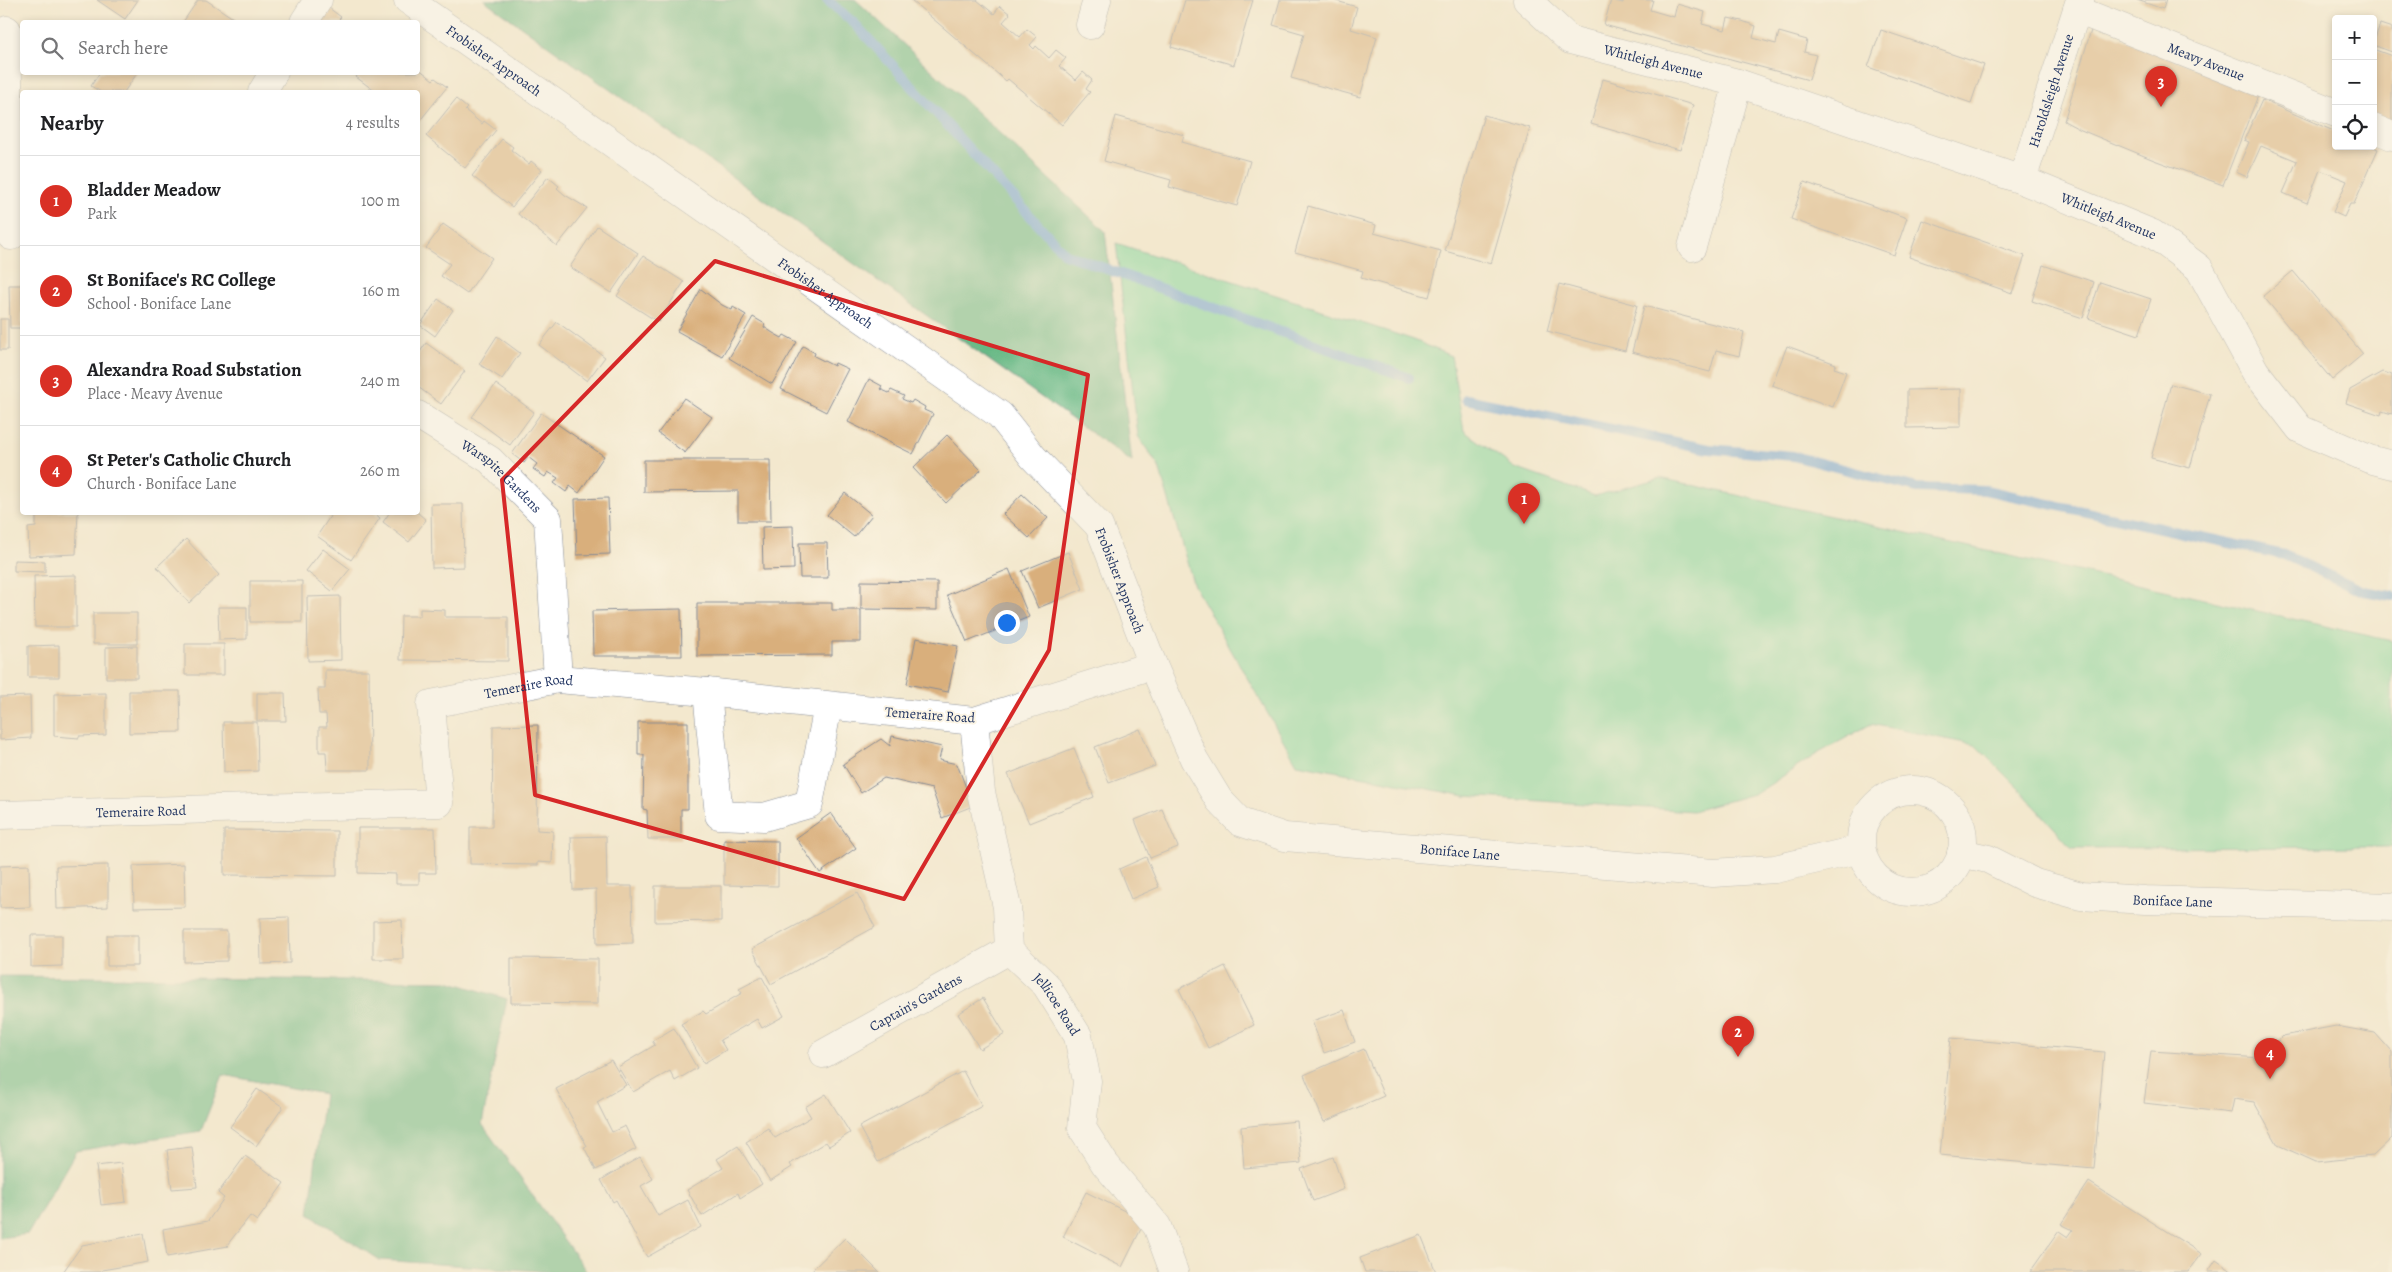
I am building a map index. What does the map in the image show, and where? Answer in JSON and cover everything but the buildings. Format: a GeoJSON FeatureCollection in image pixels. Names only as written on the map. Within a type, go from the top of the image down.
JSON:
{"type":"FeatureCollection","features":[{"type":"Feature","properties":{"kind":"street"},"geometry":{"type":"LineString","coordinates":[[305,20],[318,0]]}},
{"type":"Feature","properties":{"kind":"street","name":"Frobisher Approach"},"geometry":{"type":"LineString","coordinates":[[408,0],[1000,415],[1033,457],[1099,526],[1153,665]]}},
{"type":"Feature","properties":{"kind":"street","name":"Whitleigh Avenue"},"geometry":{"type":"LineString","coordinates":[[1528,0],[1570,40],[1738,83],[2022,180],[2153,234],[2199,268],[2255,371],[2300,429],[2369,459],[2392,465]]}},
{"type":"Feature","properties":{"kind":"street","name":"Meavy Avenue"},"geometry":{"type":"LineString","coordinates":[[2079,5],[2332,111]]}},
{"type":"Feature","properties":{"kind":"street","name":"Haroldsleigh Avenue"},"geometry":{"type":"LineString","coordinates":[[2022,180],[2079,5]]}},
{"type":"Feature","properties":{"kind":"street"},"geometry":{"type":"LineString","coordinates":[[7,30],[11,237]]}},
{"type":"Feature","properties":{"kind":"street"},"geometry":{"type":"LineString","coordinates":[[263,90],[272,75]]}},
{"type":"Feature","properties":{"kind":"street"},"geometry":{"type":"LineString","coordinates":[[1692,247],[1738,83]]}},
{"type":"Feature","properties":{"kind":"street"},"geometry":{"type":"LineString","coordinates":[[2377,130],[2392,136]]}},
{"type":"Feature","properties":{"kind":"street","name":"Warspite Gardens"},"geometry":{"type":"LineString","coordinates":[[420,416],[490,460],[548,519],[558,680]]}},
{"type":"Feature","properties":{"kind":"street","name":"Temeraire Road"},"geometry":{"type":"LineString","coordinates":[[0,815],[439,803],[431,704],[558,680],[707,692],[974,721],[1153,665]]}},
{"type":"Feature","properties":{"kind":"street","name":"Boniface Lane"},"geometry":{"type":"LineString","coordinates":[[1153,665],[1194,758],[1219,800],[1240,822],[1285,837],[1713,872],[1775,869],[1861,849]]}},
{"type":"Feature","properties":{"kind":"street"},"geometry":{"type":"LineString","coordinates":[[707,692],[719,815],[764,817],[808,804],[828,706]]}},
{"type":"Feature","properties":{"kind":"street"},"geometry":{"type":"LineString","coordinates":[[974,721],[981,792],[1007,907],[1009,950]]}},
{"type":"Feature","properties":{"kind":"street"},"geometry":{"type":"LineString","coordinates":[[1921,790],[1934,795],[1946,803],[1955,813],[1961,826],[1963,839],[1961,853],[1956,866],[1948,877],[1937,885],[1924,890],[1910,892],[1890,886],[1873,874],[1865,863],[1861,849],[1863,829],[1871,810],[1881,800],[1893,793],[1921,790]]}},
{"type":"Feature","properties":{"kind":"street","name":"Boniface Lane"},"geometry":{"type":"LineString","coordinates":[[1961,853],[1988,859],[2035,883],[2081,896],[2144,900],[2392,907]]}},
{"type":"Feature","properties":{"kind":"street","name":"Captain's Gardens"},"geometry":{"type":"LineString","coordinates":[[823,1054],[1009,950]]}},
{"type":"Feature","properties":{"kind":"street","name":"Jellicoe Road"},"geometry":{"type":"LineString","coordinates":[[1009,950],[1046,985],[1078,1036],[1087,1081],[1082,1128],[1105,1164],[1158,1226],[1174,1272]]}},
{"type":"Feature","properties":{"kind":"highlighted area"},"geometry":{"type":"Polygon","coordinates":[[[715,261],[1088,375],[1049,650],[904,899],[535,795],[502,480],[715,261]]]}},
{"type":"Feature","properties":{"kind":"green space"},"geometry":{"type":"Polygon","coordinates":[[[484,0],[856,0],[1105,231],[1132,462],[484,0]]]}},
{"type":"Feature","properties":{"kind":"green space"},"geometry":{"type":"Polygon","coordinates":[[[1116,243],[1414,340],[1451,356],[1464,431],[1515,468],[1595,496],[1660,478],[2392,641],[2392,847],[2072,848],[2022,792],[1975,745],[1871,724],[1817,754],[1757,793],[1693,811],[1465,796],[1297,764],[1194,586],[1159,467],[1138,436],[1116,243]]]}},
{"type":"Feature","properties":{"kind":"green space"},"geometry":{"type":"Polygon","coordinates":[[[0,976],[448,981],[507,999],[482,1124],[587,1272],[554,1272],[380,1260],[309,1214],[324,1094],[223,1075],[201,1131],[76,1151],[28,1234],[0,1238],[0,976]]]}},
{"type":"Feature","properties":{"kind":"waterway"},"geometry":{"type":"LineString","coordinates":[[827,0],[855,24],[1065,254],[1409,378]]}},
{"type":"Feature","properties":{"kind":"waterway"},"geometry":{"type":"LineString","coordinates":[[1466,399],[1709,449],[1793,456],[1917,488],[1985,490],[2284,555],[2363,591],[2392,596]]}},
{"type":"Feature","properties":{"kind":"place","name":"Alexandra Road Substation"},"geometry":{"type":"Point","coordinates":[2161,107]}},
{"type":"Feature","properties":{"kind":"place","name":"Bladder Meadow"},"geometry":{"type":"Point","coordinates":[1524,524]}},
{"type":"Feature","properties":{"kind":"place","name":"St Boniface's RC College"},"geometry":{"type":"Point","coordinates":[1738,1057]}},
{"type":"Feature","properties":{"kind":"place","name":"St Peter's Catholic Church"},"geometry":{"type":"Point","coordinates":[2270,1079]}}]}
